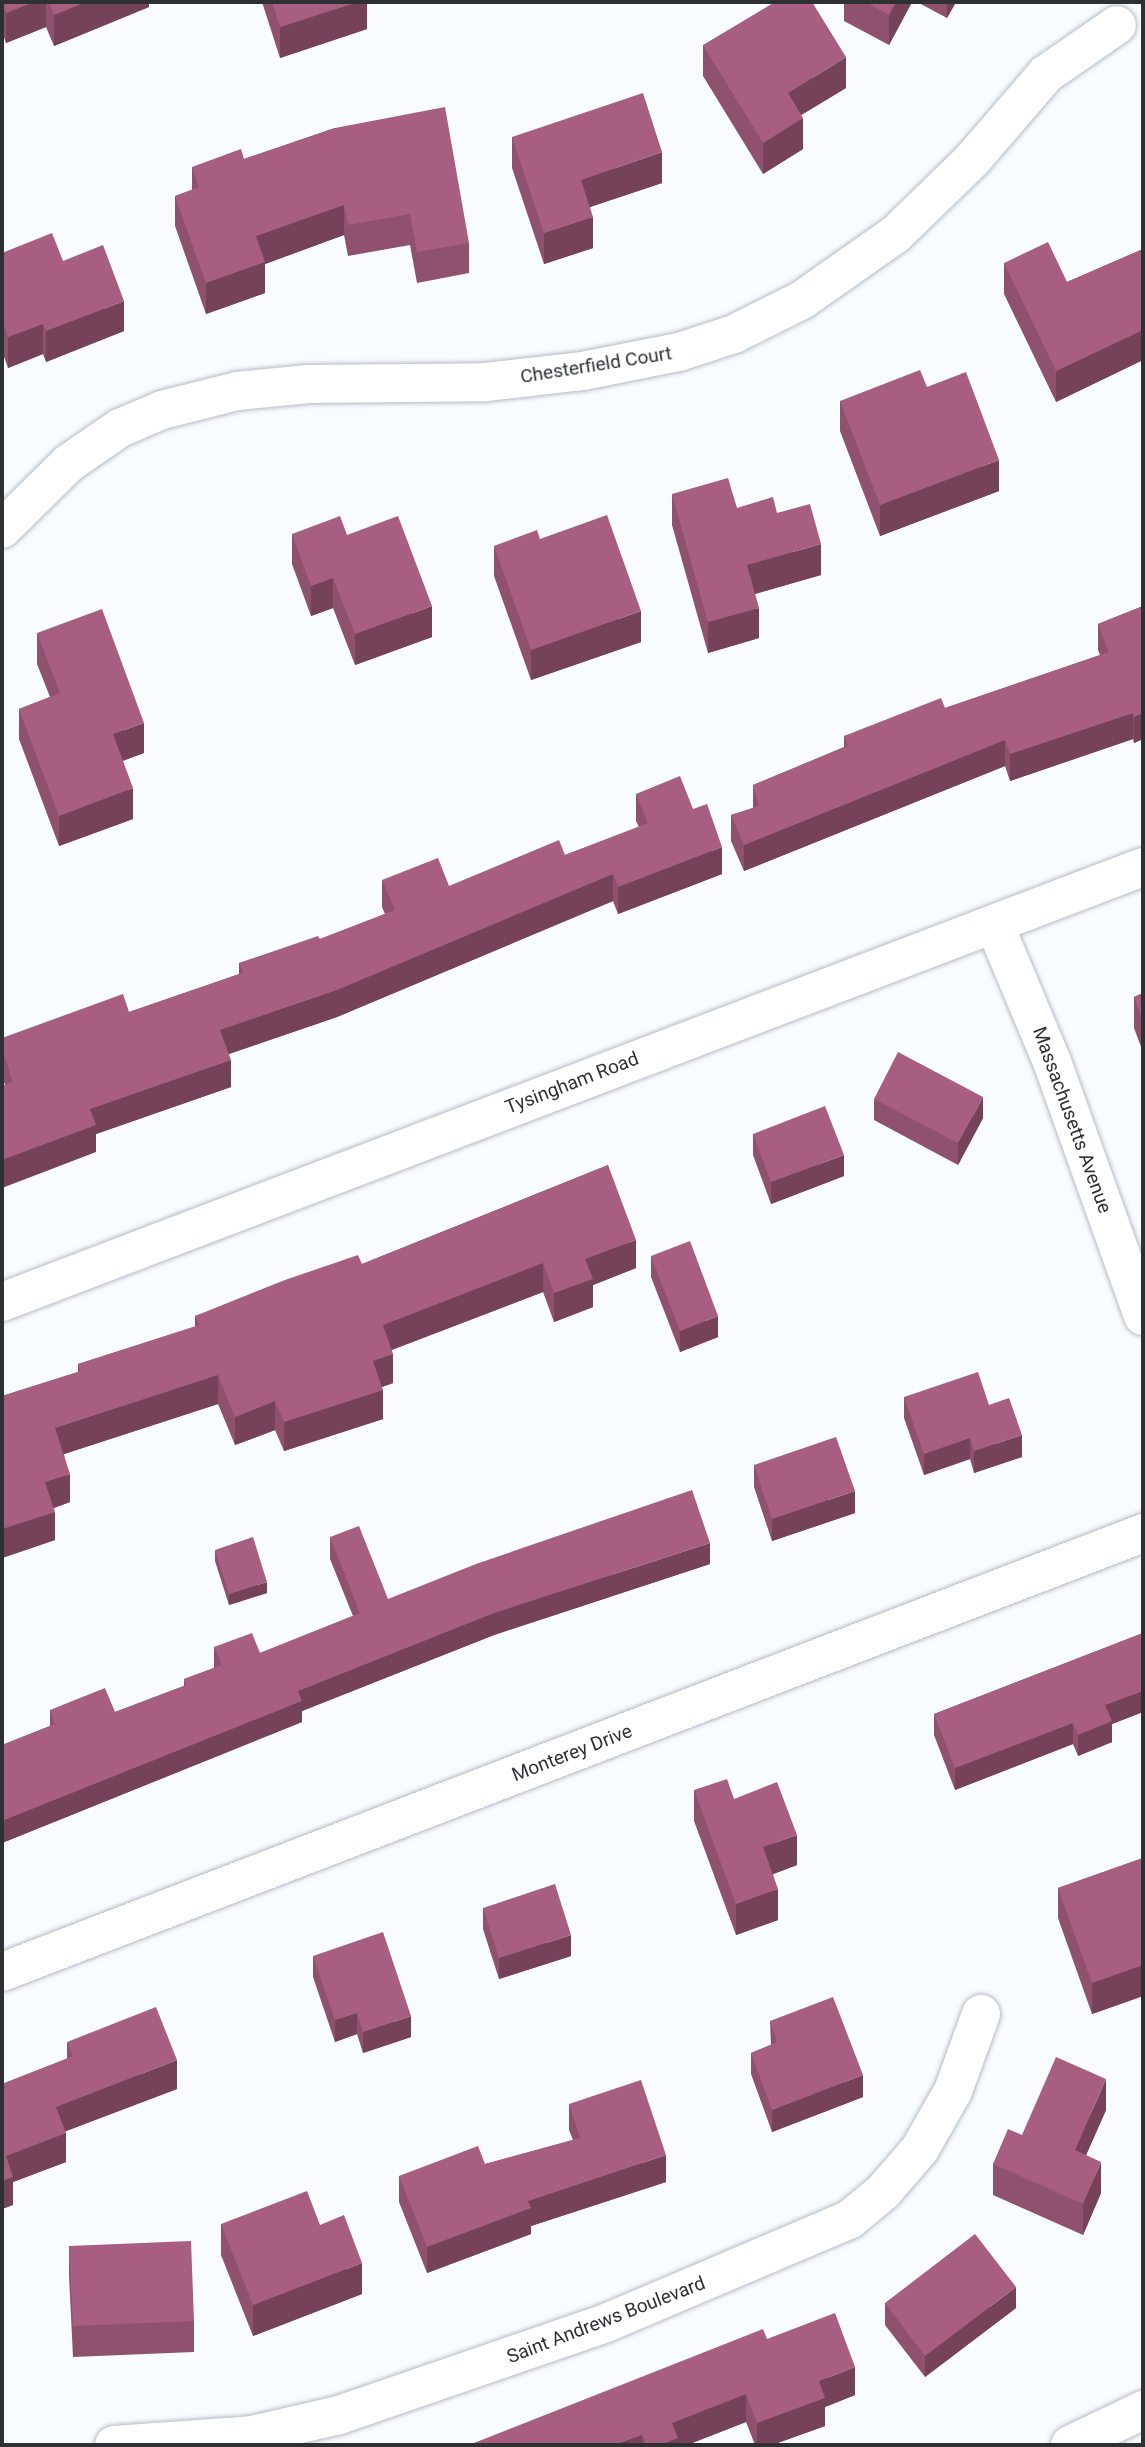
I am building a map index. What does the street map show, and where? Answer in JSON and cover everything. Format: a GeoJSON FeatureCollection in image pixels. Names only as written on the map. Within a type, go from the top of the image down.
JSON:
{"type":"FeatureCollection","features":[{"type":"Feature","properties":{"kind":"street","name":"Chesterfield Court"},"geometry":{"type":"LineString","coordinates":[[2,529],[69,463],[120,428],[162,410],[237,391],[309,383],[486,382],[583,371],[679,352],[734,334],[803,300],[895,234],[973,159],[1046,74],[1117,25]]}},
{"type":"Feature","properties":{"kind":"street","name":"Tysingham Road"},"geometry":{"type":"LineString","coordinates":[[2,1302],[995,926],[1143,867]]}},
{"type":"Feature","properties":{"kind":"street","name":"Massachusetts Avenue"},"geometry":{"type":"LineString","coordinates":[[995,926],[1051,1059],[1143,1316]]}},
{"type":"Feature","properties":{"kind":"street","name":"Monterey Drive"},"geometry":{"type":"LineString","coordinates":[[2,1972],[1143,1533]]}},
{"type":"Feature","properties":{"kind":"street","name":"Saint Andrews Boulevard"},"geometry":{"type":"LineString","coordinates":[[114,2445],[253,2435],[339,2415],[606,2323],[849,2220],[883,2192],[920,2149],[953,2091],[981,2014]]}},
{"type":"Feature","properties":{"kind":"street"},"geometry":{"type":"LineString","coordinates":[[1070,2445],[1143,2410]]}},
{"type":"Feature","properties":{"kind":"building"},"geometry":{"type":"Polygon","coordinates":[[[2,2],[34,2],[6,13],[2,2]]]}},
{"type":"Feature","properties":{"kind":"building"},"geometry":{"type":"Polygon","coordinates":[[[49,2],[86,2],[54,15],[49,2]]]}},
{"type":"Feature","properties":{"kind":"building"},"geometry":{"type":"Polygon","coordinates":[[[272,2],[358,2],[280,27],[272,2]]]}},
{"type":"Feature","properties":{"kind":"building"},"geometry":{"type":"Polygon","coordinates":[[[775,2],[812,2],[846,57],[788,93],[803,118],[763,143],[703,45],[775,2]]]}},
{"type":"Feature","properties":{"kind":"building"},"geometry":{"type":"Polygon","coordinates":[[[865,2],[896,2],[889,15],[865,2]]]}},
{"type":"Feature","properties":{"kind":"building"},"geometry":{"type":"Polygon","coordinates":[[[643,93],[662,152],[581,180],[593,217],[544,233],[512,137],[643,93]]]}},
{"type":"Feature","properties":{"kind":"building"},"geometry":{"type":"Polygon","coordinates":[[[445,107],[469,243],[417,252],[410,214],[348,225],[344,205],[256,236],[265,262],[206,283],[175,196],[199,187],[192,167],[241,149],[244,159],[335,128],[445,107]]]}},
{"type":"Feature","properties":{"kind":"building"},"geometry":{"type":"Polygon","coordinates":[[[52,233],[63,261],[103,245],[124,301],[46,331],[43,324],[8,337],[2,320],[2,253],[52,233]]]}},
{"type":"Feature","properties":{"kind":"building"},"geometry":{"type":"Polygon","coordinates":[[[1048,242],[1067,282],[1143,249],[1143,330],[1056,371],[1004,263],[1048,242]]]}},
{"type":"Feature","properties":{"kind":"building"},"geometry":{"type":"Polygon","coordinates":[[[920,370],[927,387],[966,372],[999,460],[880,505],[840,401],[920,370]]]}},
{"type":"Feature","properties":{"kind":"building"},"geometry":{"type":"Polygon","coordinates":[[[728,478],[737,508],[773,497],[777,513],[810,504],[821,544],[747,565],[759,608],[708,622],[672,494],[728,478]]]}},
{"type":"Feature","properties":{"kind":"building"},"geometry":{"type":"Polygon","coordinates":[[[607,515],[641,611],[531,650],[494,546],[537,530],[540,539],[607,515]]]}},
{"type":"Feature","properties":{"kind":"building"},"geometry":{"type":"Polygon","coordinates":[[[340,516],[347,535],[398,516],[432,606],[355,634],[333,578],[311,586],[292,534],[340,516]]]}},
{"type":"Feature","properties":{"kind":"building"},"geometry":{"type":"Polygon","coordinates":[[[1143,606],[1143,713],[1134,717],[1133,713],[1010,754],[1005,740],[744,845],[731,815],[759,806],[753,785],[848,746],[844,736],[941,698],[945,708],[1109,652],[1098,624],[1143,606]]]}},
{"type":"Feature","properties":{"kind":"building"},"geometry":{"type":"Polygon","coordinates":[[[102,609],[144,723],[113,734],[133,788],[59,816],[19,709],[60,693],[37,633],[102,609]]]}},
{"type":"Feature","properties":{"kind":"building"},"geometry":{"type":"Polygon","coordinates":[[[680,776],[693,809],[707,804],[722,847],[618,887],[613,874],[337,990],[220,1030],[231,1060],[90,1109],[96,1125],[2,1160],[2,1086],[13,1082],[2,1049],[2,1038],[123,994],[129,1012],[243,973],[239,963],[318,936],[320,939],[395,910],[382,880],[438,858],[449,886],[559,840],[565,855],[648,823],[636,794],[680,776]]]}},
{"type":"Feature","properties":{"kind":"building"},"geometry":{"type":"Polygon","coordinates":[[[1143,993],[1143,1022],[1134,997],[1143,993]]]}},
{"type":"Feature","properties":{"kind":"building"},"geometry":{"type":"Polygon","coordinates":[[[898,1052],[983,1097],[958,1143],[874,1099],[898,1052]]]}},
{"type":"Feature","properties":{"kind":"building"},"geometry":{"type":"Polygon","coordinates":[[[825,1106],[844,1155],[771,1182],[753,1134],[825,1106]]]}},
{"type":"Feature","properties":{"kind":"building"},"geometry":{"type":"Polygon","coordinates":[[[608,1165],[636,1240],[585,1259],[593,1279],[554,1293],[543,1263],[383,1325],[393,1354],[373,1361],[383,1390],[284,1422],[275,1401],[235,1417],[218,1375],[55,1428],[70,1474],[45,1482],[55,1512],[2,1529],[2,1396],[81,1371],[78,1364],[199,1325],[195,1316],[285,1280],[358,1255],[362,1264],[608,1165]]]}},
{"type":"Feature","properties":{"kind":"building"},"geometry":{"type":"Polygon","coordinates":[[[690,1241],[718,1316],[680,1331],[651,1256],[690,1241]]]}},
{"type":"Feature","properties":{"kind":"building"},"geometry":{"type":"Polygon","coordinates":[[[978,1372],[989,1405],[1009,1398],[1022,1435],[974,1451],[970,1438],[924,1454],[904,1397],[978,1372]]]}},
{"type":"Feature","properties":{"kind":"building"},"geometry":{"type":"Polygon","coordinates":[[[836,1437],[855,1491],[772,1519],[754,1465],[836,1437]]]}},
{"type":"Feature","properties":{"kind":"building"},"geometry":{"type":"Polygon","coordinates":[[[692,1490],[710,1543],[494,1613],[298,1691],[302,1701],[2,1821],[2,1745],[55,1724],[50,1710],[105,1688],[115,1712],[186,1685],[184,1679],[222,1665],[214,1647],[252,1633],[260,1653],[360,1613],[330,1537],[359,1526],[388,1599],[476,1564],[692,1490]]]}},
{"type":"Feature","properties":{"kind":"building"},"geometry":{"type":"Polygon","coordinates":[[[253,1537],[267,1582],[229,1594],[215,1550],[253,1537]]]}},
{"type":"Feature","properties":{"kind":"building"},"geometry":{"type":"Polygon","coordinates":[[[1143,1633],[1143,1691],[1105,1705],[1112,1721],[1078,1735],[1073,1723],[955,1768],[934,1714],[1143,1633]]]}},
{"type":"Feature","properties":{"kind":"building"},"geometry":{"type":"Polygon","coordinates":[[[727,1779],[734,1799],[777,1782],[797,1835],[763,1847],[778,1889],[736,1904],[694,1790],[727,1779]]]}},
{"type":"Feature","properties":{"kind":"building"},"geometry":{"type":"Polygon","coordinates":[[[1143,1858],[1143,1965],[1092,1983],[1058,1888],[1143,1858]]]}},
{"type":"Feature","properties":{"kind":"building"},"geometry":{"type":"Polygon","coordinates":[[[555,1884],[571,1935],[499,1958],[483,1908],[555,1884]]]}},
{"type":"Feature","properties":{"kind":"building"},"geometry":{"type":"Polygon","coordinates":[[[383,1932],[411,2016],[363,2032],[357,2013],[335,2020],[313,1956],[383,1932]]]}},
{"type":"Feature","properties":{"kind":"building"},"geometry":{"type":"Polygon","coordinates":[[[833,1997],[863,2075],[772,2110],[751,2053],[777,2042],[770,2021],[833,1997]]]}},
{"type":"Feature","properties":{"kind":"building"},"geometry":{"type":"Polygon","coordinates":[[[156,2007],[177,2060],[56,2107],[66,2133],[6,2156],[13,2177],[2,2181],[2,2084],[73,2056],[67,2042],[156,2007]]]}},
{"type":"Feature","properties":{"kind":"building"},"geometry":{"type":"Polygon","coordinates":[[[1056,2057],[1106,2079],[1075,2150],[1101,2162],[1083,2204],[993,2164],[1008,2129],[1022,2135],[1056,2057]]]}},
{"type":"Feature","properties":{"kind":"building"},"geometry":{"type":"Polygon","coordinates":[[[641,2080],[666,2155],[528,2201],[531,2208],[427,2247],[399,2176],[478,2146],[485,2164],[580,2138],[569,2104],[641,2080]]]}},
{"type":"Feature","properties":{"kind":"building"},"geometry":{"type":"Polygon","coordinates":[[[307,2191],[320,2225],[344,2215],[362,2263],[253,2305],[221,2224],[307,2191]]]}},
{"type":"Feature","properties":{"kind":"building"},"geometry":{"type":"Polygon","coordinates":[[[975,2234],[1016,2287],[925,2356],[885,2303],[975,2234]]]}},
{"type":"Feature","properties":{"kind":"building"},"geometry":{"type":"Polygon","coordinates":[[[191,2241],[194,2321],[73,2326],[69,2246],[191,2241]]]}},
{"type":"Feature","properties":{"kind":"building"},"geometry":{"type":"Polygon","coordinates":[[[835,2313],[855,2367],[819,2381],[825,2398],[757,2423],[746,2394],[672,2423],[678,2438],[659,2445],[647,2445],[642,2435],[614,2445],[469,2445],[763,2329],[767,2339],[835,2313]]]}}]}
